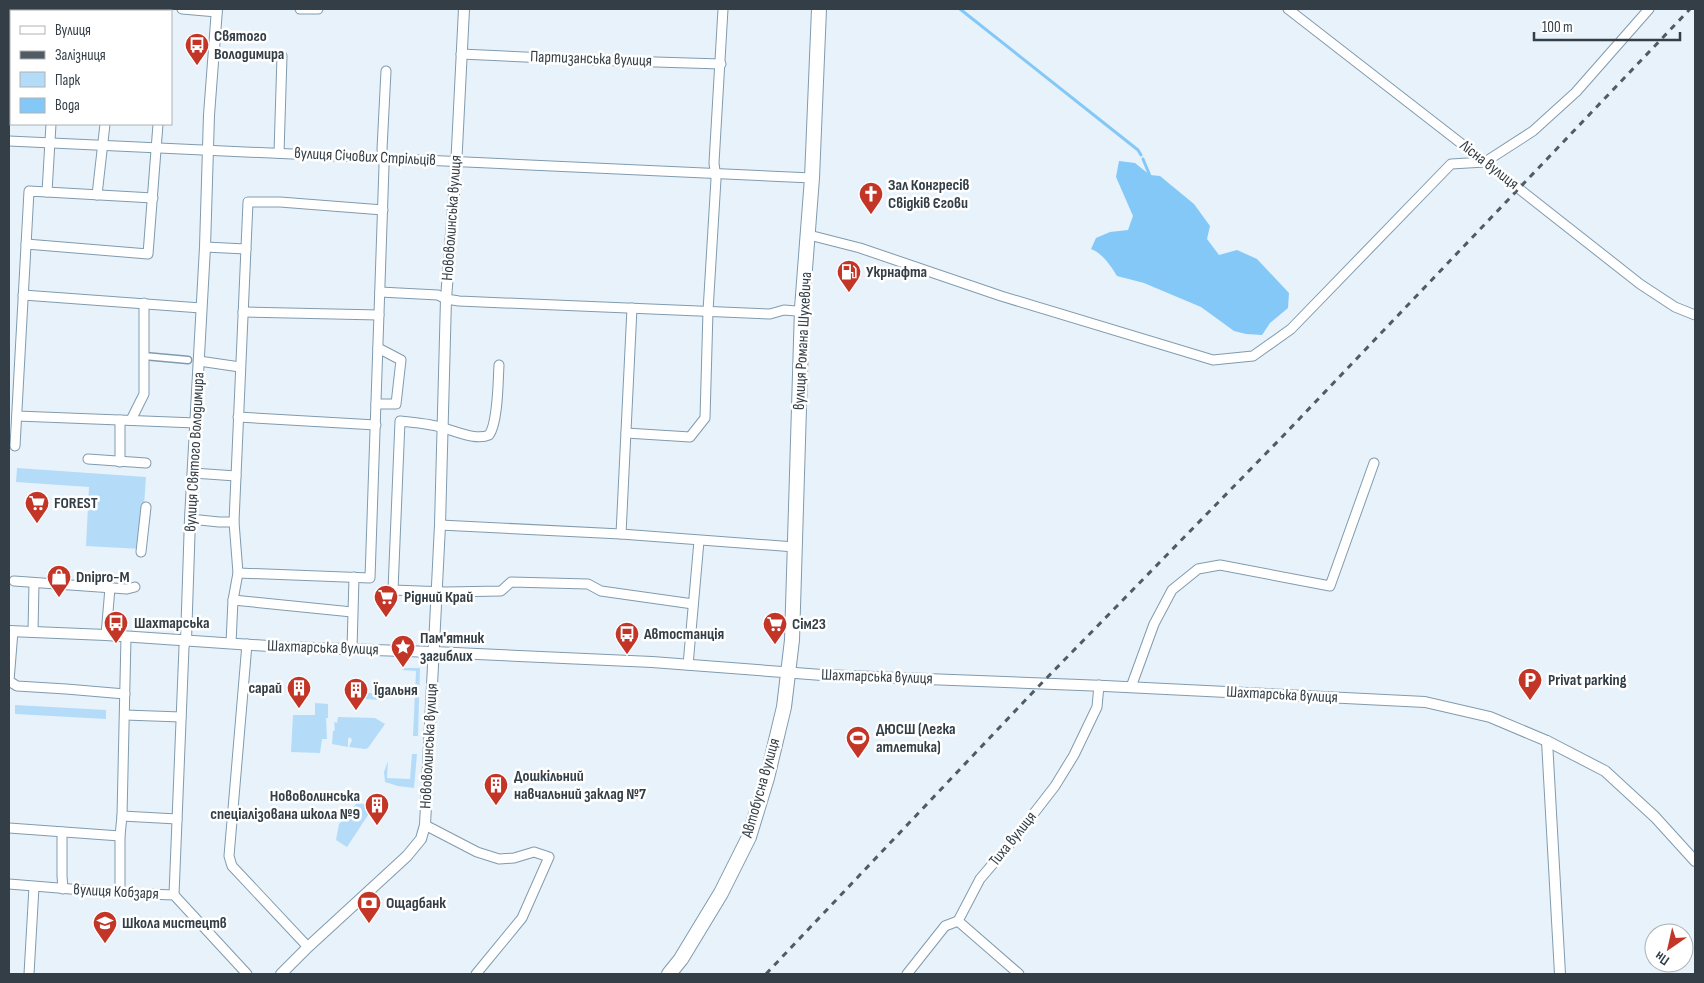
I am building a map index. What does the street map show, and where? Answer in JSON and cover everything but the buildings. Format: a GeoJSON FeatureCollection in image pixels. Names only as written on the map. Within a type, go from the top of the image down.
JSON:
{"type":"FeatureCollection","features":[{"type":"Feature","properties":{"kind":"main road","name":"вулиця Романа Шухевича"},"geometry":{"type":"LineString","coordinates":[[789,673],[792,637],[802,308],[809,234],[819,9]]}},
{"type":"Feature","properties":{"kind":"main road","name":"Автобусна вулиця"},"geometry":{"type":"LineString","coordinates":[[669,974],[681,959],[720,893],[749,837],[768,778],[784,707],[789,673]]}},
{"type":"Feature","properties":{"kind":"street"},"geometry":{"type":"LineString","coordinates":[[182,9],[217,10]]}},
{"type":"Feature","properties":{"kind":"street"},"geometry":{"type":"LineString","coordinates":[[300,9],[318,9]]}},
{"type":"Feature","properties":{"kind":"street","name":"Нововолинська вулиця"},"geometry":{"type":"LineString","coordinates":[[281,974],[407,856],[420,839],[425,824],[440,525],[446,299],[464,9]]}},
{"type":"Feature","properties":{"kind":"street"},"geometry":{"type":"LineString","coordinates":[[626,433],[690,437],[705,418],[708,311],[723,9]]}},
{"type":"Feature","properties":{"kind":"street","name":"Лісна вулиця"},"geometry":{"type":"LineString","coordinates":[[1288,9],[1640,284],[1675,307],[1695,315]]}},
{"type":"Feature","properties":{"kind":"street"},"geometry":{"type":"LineString","coordinates":[[809,234],[860,248],[1001,296],[1213,360],[1253,356],[1291,329],[1451,164],[1485,162],[1533,131],[1576,92],[1649,9]]}},
{"type":"Feature","properties":{"kind":"street","name":"вулиця Святого Володимира"},"geometry":{"type":"LineString","coordinates":[[174,894],[210,99],[217,10]]}},
{"type":"Feature","properties":{"kind":"street","name":"Партизанська вулиця"},"geometry":{"type":"LineString","coordinates":[[461,54],[721,64]]}},
{"type":"Feature","properties":{"kind":"street"},"geometry":{"type":"LineString","coordinates":[[279,153],[282,56]]}},
{"type":"Feature","properties":{"kind":"street"},"geometry":{"type":"LineString","coordinates":[[238,573],[370,578],[386,71]]}},
{"type":"Feature","properties":{"kind":"street"},"geometry":{"type":"LineString","coordinates":[[47,192],[51,125]]}},
{"type":"Feature","properties":{"kind":"street"},"geometry":{"type":"LineString","coordinates":[[97,195],[105,125]]}},
{"type":"Feature","properties":{"kind":"street"},"geometry":{"type":"LineString","coordinates":[[26,244],[148,254],[158,125]]}},
{"type":"Feature","properties":{"kind":"street","name":"вулиця Січових Стрільців"},"geometry":{"type":"LineString","coordinates":[[9,141],[812,178]]}},
{"type":"Feature","properties":{"kind":"street"},"geometry":{"type":"LineString","coordinates":[[15,446],[29,191],[153,198]]}},
{"type":"Feature","properties":{"kind":"street"},"geometry":{"type":"LineString","coordinates":[[231,643],[233,600],[238,573],[234,522],[248,202],[280,202],[383,210]]}},
{"type":"Feature","properties":{"kind":"street"},"geometry":{"type":"LineString","coordinates":[[204,247],[246,248]]}},
{"type":"Feature","properties":{"kind":"street"},"geometry":{"type":"LineString","coordinates":[[380,292],[438,295],[446,299],[770,314],[784,310],[796,311],[802,308]]}},
{"type":"Feature","properties":{"kind":"street"},"geometry":{"type":"LineString","coordinates":[[23,295],[201,308]]}},
{"type":"Feature","properties":{"kind":"street"},"geometry":{"type":"LineString","coordinates":[[131,420],[144,394],[144,303]]}},
{"type":"Feature","properties":{"kind":"street"},"geometry":{"type":"LineString","coordinates":[[621,534],[632,308]]}},
{"type":"Feature","properties":{"kind":"street"},"geometry":{"type":"LineString","coordinates":[[243,312],[379,314]]}},
{"type":"Feature","properties":{"kind":"street"},"geometry":{"type":"LineString","coordinates":[[376,404],[396,404],[401,360],[378,348]]}},
{"type":"Feature","properties":{"kind":"street"},"geometry":{"type":"LineString","coordinates":[[144,356],[188,360]]}},
{"type":"Feature","properties":{"kind":"street"},"geometry":{"type":"LineString","coordinates":[[199,361],[240,367]]}},
{"type":"Feature","properties":{"kind":"street"},"geometry":{"type":"LineString","coordinates":[[499,365],[495,414],[492,432],[489,435],[480,437],[453,432],[442,427],[400,421],[393,590],[501,591],[512,582],[588,584],[601,591],[693,604]]}},
{"type":"Feature","properties":{"kind":"street"},"geometry":{"type":"LineString","coordinates":[[16,416],[196,423]]}},
{"type":"Feature","properties":{"kind":"street"},"geometry":{"type":"LineString","coordinates":[[238,417],[376,424]]}},
{"type":"Feature","properties":{"kind":"street"},"geometry":{"type":"LineString","coordinates":[[120,420],[120,462]]}},
{"type":"Feature","properties":{"kind":"street"},"geometry":{"type":"LineString","coordinates":[[88,459],[146,463]]}},
{"type":"Feature","properties":{"kind":"street"},"geometry":{"type":"LineString","coordinates":[[1131,687],[1154,624],[1172,590],[1198,569],[1220,565],[1330,586],[1374,463]]}},
{"type":"Feature","properties":{"kind":"street"},"geometry":{"type":"LineString","coordinates":[[193,473],[236,476]]}},
{"type":"Feature","properties":{"kind":"street"},"geometry":{"type":"LineString","coordinates":[[141,552],[146,507]]}},
{"type":"Feature","properties":{"kind":"street"},"geometry":{"type":"LineString","coordinates":[[190,519],[234,522]]}},
{"type":"Feature","properties":{"kind":"street"},"geometry":{"type":"LineString","coordinates":[[440,525],[621,534],[795,547]]}},
{"type":"Feature","properties":{"kind":"street"},"geometry":{"type":"LineString","coordinates":[[688,665],[699,541]]}},
{"type":"Feature","properties":{"kind":"street"},"geometry":{"type":"LineString","coordinates":[[352,649],[354,577]]}},
{"type":"Feature","properties":{"kind":"street"},"geometry":{"type":"LineString","coordinates":[[14,582],[127,589],[135,587]]}},
{"type":"Feature","properties":{"kind":"street"},"geometry":{"type":"LineString","coordinates":[[33,632],[34,583]]}},
{"type":"Feature","properties":{"kind":"street"},"geometry":{"type":"LineString","coordinates":[[106,635],[110,588]]}},
{"type":"Feature","properties":{"kind":"street"},"geometry":{"type":"LineString","coordinates":[[233,600],[352,612]]}},
{"type":"Feature","properties":{"kind":"street"},"geometry":{"type":"LineString","coordinates":[[11,631],[9,681],[12,685],[125,694]]}},
{"type":"Feature","properties":{"kind":"street","name":"Шахтарська вулиця"},"geometry":{"type":"LineString","coordinates":[[11,631],[352,649],[665,662],[789,673],[1099,685],[1425,702],[1490,717],[1547,741],[1605,771],[1655,817],[1695,861]]}},
{"type":"Feature","properties":{"kind":"street"},"geometry":{"type":"LineString","coordinates":[[120,893],[126,637]]}},
{"type":"Feature","properties":{"kind":"street"},"geometry":{"type":"LineString","coordinates":[[247,644],[229,856],[232,866],[308,947]]}},
{"type":"Feature","properties":{"kind":"street","name":"Тиха вулиця"},"geometry":{"type":"LineString","coordinates":[[958,921],[980,879],[1055,786],[1074,755],[1097,707],[1099,685]]}},
{"type":"Feature","properties":{"kind":"street"},"geometry":{"type":"LineString","coordinates":[[125,715],[181,717]]}},
{"type":"Feature","properties":{"kind":"street"},"geometry":{"type":"LineString","coordinates":[[1547,741],[1560,974]]}},
{"type":"Feature","properties":{"kind":"street"},"geometry":{"type":"LineString","coordinates":[[122,816],[177,819]]}},
{"type":"Feature","properties":{"kind":"street"},"geometry":{"type":"LineString","coordinates":[[425,824],[477,852],[499,859],[514,858],[534,852],[548,857],[522,918],[476,974]]}},
{"type":"Feature","properties":{"kind":"street"},"geometry":{"type":"LineString","coordinates":[[9,828],[120,836]]}},
{"type":"Feature","properties":{"kind":"street"},"geometry":{"type":"LineString","coordinates":[[62,832],[63,889]]}},
{"type":"Feature","properties":{"kind":"street","name":"вулиця Кобзаря"},"geometry":{"type":"LineString","coordinates":[[9,884],[120,893],[174,894],[248,974]]}},
{"type":"Feature","properties":{"kind":"street"},"geometry":{"type":"LineString","coordinates":[[29,974],[34,887]]}},
{"type":"Feature","properties":{"kind":"street"},"geometry":{"type":"LineString","coordinates":[[907,974],[945,926],[958,921],[1019,974]]}},
{"type":"Feature","properties":{"kind":"green space"},"geometry":{"type":"Polygon","coordinates":[[[17,468],[146,477],[141,549],[86,546],[89,487],[16,482],[17,468]]]}},
{"type":"Feature","properties":{"kind":"green space"},"geometry":{"type":"Polygon","coordinates":[[[405,668],[420,668],[418,736],[413,736],[416,671],[402,670],[405,668]]]}},
{"type":"Feature","properties":{"kind":"green space"},"geometry":{"type":"Polygon","coordinates":[[[345,691],[381,694],[380,700],[350,698],[345,691]]]}},
{"type":"Feature","properties":{"kind":"green space"},"geometry":{"type":"Polygon","coordinates":[[[315,703],[328,704],[328,718],[326,718],[327,739],[322,739],[320,753],[291,752],[293,715],[315,715],[315,703]]]}},
{"type":"Feature","properties":{"kind":"green space"},"geometry":{"type":"Polygon","coordinates":[[[15,705],[106,710],[106,719],[15,714],[15,705]]]}},
{"type":"Feature","properties":{"kind":"green space"},"geometry":{"type":"Polygon","coordinates":[[[338,717],[375,718],[385,724],[368,748],[349,747],[352,740],[350,737],[348,739],[348,747],[332,744],[333,731],[335,730],[334,722],[337,723],[338,717]]]}},
{"type":"Feature","properties":{"kind":"green space"},"geometry":{"type":"Polygon","coordinates":[[[412,754],[417,754],[414,788],[385,782],[384,772],[388,761],[387,778],[410,779],[412,754]]]}},
{"type":"Feature","properties":{"kind":"green space"},"geometry":{"type":"Polygon","coordinates":[[[357,803],[374,806],[347,847],[336,840],[339,824],[357,803]]]}},
{"type":"Feature","properties":{"kind":"water"},"geometry":{"type":"Polygon","coordinates":[[[1119,161],[1135,163],[1150,175],[1160,176],[1194,204],[1210,226],[1207,239],[1219,255],[1237,250],[1257,259],[1289,293],[1288,308],[1270,323],[1262,335],[1234,331],[1201,307],[1144,283],[1117,276],[1109,264],[1091,249],[1096,238],[1110,232],[1128,230],[1133,216],[1116,177],[1119,161]]]}},
{"type":"Feature","properties":{"kind":"waterway"},"geometry":{"type":"LineString","coordinates":[[960,9],[1138,150],[1141,155]]}},
{"type":"Feature","properties":{"kind":"waterway"},"geometry":{"type":"LineString","coordinates":[[1143,159],[1150,176]]}},
{"type":"Feature","properties":{"kind":"railway"},"geometry":{"type":"LineString","coordinates":[[766,974],[1035,690],[1282,437],[1690,9]]}},
{"type":"Feature","properties":{"kind":"place","name":"Святого Володимира"},"geometry":{"type":"Point","coordinates":[197,66]}},
{"type":"Feature","properties":{"kind":"place","name":"Зал Конгресів Свідків Єгови"},"geometry":{"type":"Point","coordinates":[871,215]}},
{"type":"Feature","properties":{"kind":"place","name":"Укрнафта"},"geometry":{"type":"Point","coordinates":[849,293]}},
{"type":"Feature","properties":{"kind":"place","name":"FOREST"},"geometry":{"type":"Point","coordinates":[37,524]}},
{"type":"Feature","properties":{"kind":"place","name":"Dnipro-M"},"geometry":{"type":"Point","coordinates":[59,598]}},
{"type":"Feature","properties":{"kind":"place","name":"Рідний Край"},"geometry":{"type":"Point","coordinates":[386,618]}},
{"type":"Feature","properties":{"kind":"place","name":"Шахтарська"},"geometry":{"type":"Point","coordinates":[116,644]}},
{"type":"Feature","properties":{"kind":"place","name":"Сім23"},"geometry":{"type":"Point","coordinates":[775,645]}},
{"type":"Feature","properties":{"kind":"place","name":"Автостанція"},"geometry":{"type":"Point","coordinates":[627,655]}},
{"type":"Feature","properties":{"kind":"place","name":"Пам'ятник загиблих"},"geometry":{"type":"Point","coordinates":[403,668]}},
{"type":"Feature","properties":{"kind":"place","name":"Privat parking"},"geometry":{"type":"Point","coordinates":[1530,701]}},
{"type":"Feature","properties":{"kind":"place","name":"сарай"},"geometry":{"type":"Point","coordinates":[299,709]}},
{"type":"Feature","properties":{"kind":"place","name":"Їдальня"},"geometry":{"type":"Point","coordinates":[356,711]}},
{"type":"Feature","properties":{"kind":"place","name":"ДЮСШ (Легка атлетика)"},"geometry":{"type":"Point","coordinates":[858,759]}},
{"type":"Feature","properties":{"kind":"place","name":"Дошкільний навчальний заклад №7"},"geometry":{"type":"Point","coordinates":[496,806]}},
{"type":"Feature","properties":{"kind":"place","name":"Нововолинська спеціалізована школа №9"},"geometry":{"type":"Point","coordinates":[377,826]}},
{"type":"Feature","properties":{"kind":"place","name":"Ощадбанк"},"geometry":{"type":"Point","coordinates":[369,924]}},
{"type":"Feature","properties":{"kind":"place","name":"Школа мистецтв"},"geometry":{"type":"Point","coordinates":[105,944]}}]}
